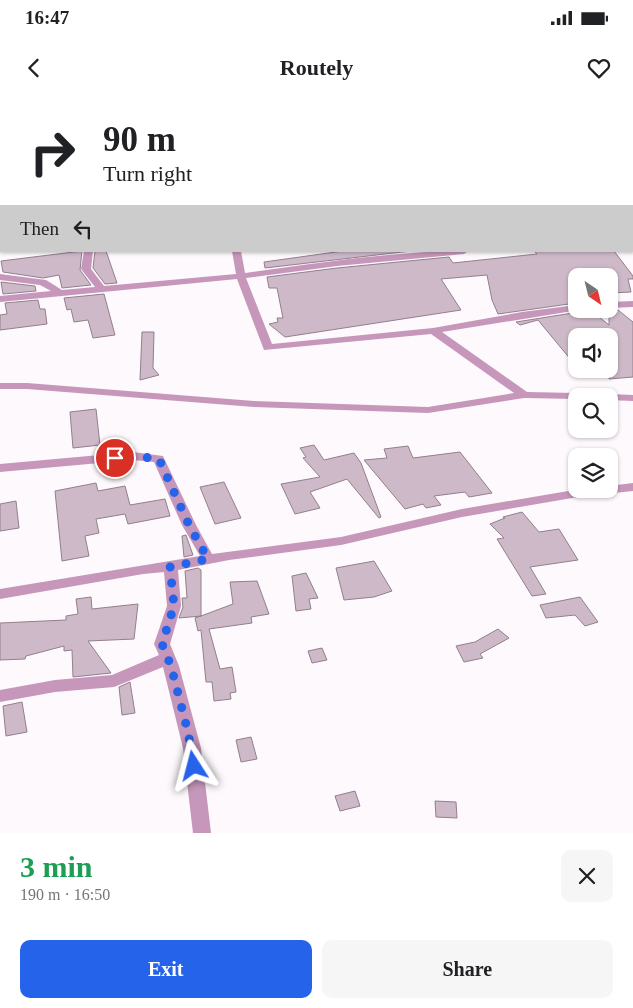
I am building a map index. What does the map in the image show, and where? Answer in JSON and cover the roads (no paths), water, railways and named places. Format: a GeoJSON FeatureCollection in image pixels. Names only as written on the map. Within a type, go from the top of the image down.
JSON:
{"type":"FeatureCollection","features":[{"type":"Feature","properties":{"kind":"street"},"geometry":{"type":"LineString","coordinates":[[89,252],[86,269],[101,289]]}},
{"type":"Feature","properties":{"kind":"street"},"geometry":{"type":"LineString","coordinates":[[236,252],[240,276],[268,348],[434,331],[522,315],[568,309]]}},
{"type":"Feature","properties":{"kind":"street"},"geometry":{"type":"LineString","coordinates":[[0,299],[240,276],[337,263],[453,252]]}},
{"type":"Feature","properties":{"kind":"street"},"geometry":{"type":"LineString","coordinates":[[0,277],[43,282],[60,293]]}},
{"type":"Feature","properties":{"kind":"street"},"geometry":{"type":"LineString","coordinates":[[618,305],[633,304]]}},
{"type":"Feature","properties":{"kind":"street"},"geometry":{"type":"LineString","coordinates":[[434,331],[524,395]]}},
{"type":"Feature","properties":{"kind":"street"},"geometry":{"type":"LineString","coordinates":[[0,386],[27,386],[254,404],[428,410],[524,395],[568,396]]}},
{"type":"Feature","properties":{"kind":"street"},"geometry":{"type":"LineString","coordinates":[[618,397],[633,398]]}},
{"type":"Feature","properties":{"kind":"street"},"geometry":{"type":"LineString","coordinates":[[0,468],[134,456],[159,459],[189,525],[208,559]]}},
{"type":"Feature","properties":{"kind":"street"},"geometry":{"type":"LineString","coordinates":[[0,594],[143,569],[170,567],[208,559],[341,541],[462,513],[584,492],[633,487]]}},
{"type":"Feature","properties":{"kind":"street"},"geometry":{"type":"LineString","coordinates":[[170,567],[174,606],[162,644],[168,658],[192,748],[202,833]]}},
{"type":"Feature","properties":{"kind":"street"},"geometry":{"type":"LineString","coordinates":[[0,696],[55,686],[114,681],[168,658]]}}]}
